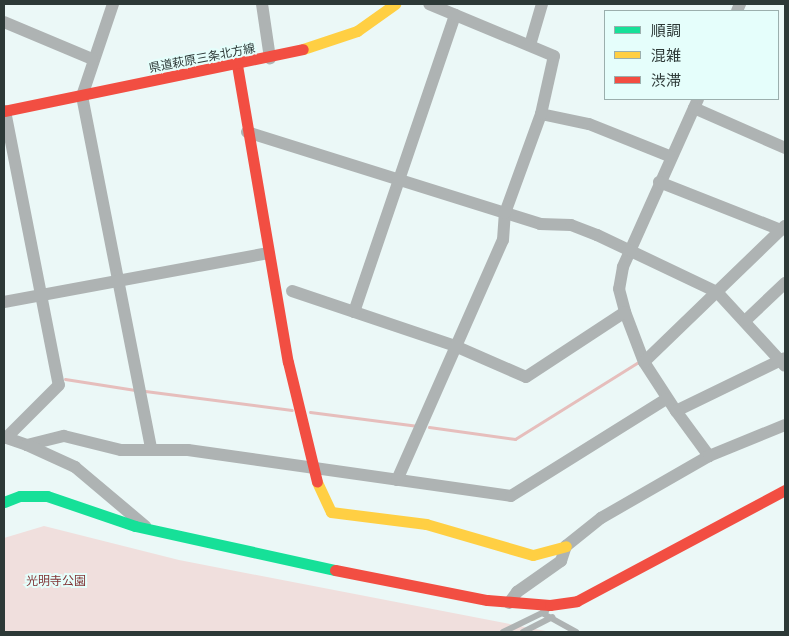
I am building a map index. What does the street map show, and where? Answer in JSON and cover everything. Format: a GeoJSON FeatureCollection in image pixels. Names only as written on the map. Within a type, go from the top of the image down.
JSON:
{"type":"FeatureCollection","features":[{"type":"Feature","properties":{"kind":"street"},"geometry":{"type":"LineString","coordinates":[[113,4],[92,58],[82,96],[151,447]]}},
{"type":"Feature","properties":{"kind":"street"},"geometry":{"type":"LineString","coordinates":[[262,4],[270,58]]}},
{"type":"Feature","properties":{"kind":"street","name":"県道萩原三条北方線"},"geometry":{"type":"LineString","coordinates":[[4,111],[270,58],[340,39],[395,4]]}},
{"type":"Feature","properties":{"kind":"street"},"geometry":{"type":"LineString","coordinates":[[396,480],[504,240],[505,213],[541,114],[554,56],[429,4]]}},
{"type":"Feature","properties":{"kind":"street"},"geometry":{"type":"LineString","coordinates":[[530,45],[542,4]]}},
{"type":"Feature","properties":{"kind":"street"},"geometry":{"type":"LineString","coordinates":[[354,312],[396,180],[455,14]]}},
{"type":"Feature","properties":{"kind":"street"},"geometry":{"type":"LineString","coordinates":[[4,22],[92,58]]}},
{"type":"Feature","properties":{"kind":"street"},"geometry":{"type":"LineString","coordinates":[[237,65],[268,253],[311,469],[331,512],[426,524],[533,555],[566,546],[601,518],[709,456],[785,424]]}},
{"type":"Feature","properties":{"kind":"street"},"geometry":{"type":"LineString","coordinates":[[709,456],[666,399],[644,362],[625,312],[619,289],[628,252],[669,156],[696,103],[785,148]]}},
{"type":"Feature","properties":{"kind":"street"},"geometry":{"type":"LineString","coordinates":[[4,111],[59,385],[5,438],[27,445],[75,467],[150,529]]}},
{"type":"Feature","properties":{"kind":"street"},"geometry":{"type":"LineString","coordinates":[[541,114],[589,124],[669,156]]}},
{"type":"Feature","properties":{"kind":"street"},"geometry":{"type":"LineString","coordinates":[[247,132],[540,224],[571,226],[717,292],[784,361],[676,411]]}},
{"type":"Feature","properties":{"kind":"street"},"geometry":{"type":"LineString","coordinates":[[644,362],[783,228],[659,182]]}},
{"type":"Feature","properties":{"kind":"street"},"geometry":{"type":"LineString","coordinates":[[4,302],[268,253]]}},
{"type":"Feature","properties":{"kind":"street"},"geometry":{"type":"LineString","coordinates":[[746,320],[785,282]]}},
{"type":"Feature","properties":{"kind":"street"},"geometry":{"type":"LineString","coordinates":[[292,291],[455,346],[526,377],[625,312]]}},
{"type":"Feature","properties":{"kind":"street"},"geometry":{"type":"LineString","coordinates":[[27,445],[64,436],[121,450],[151,447],[511,496],[666,399]]}},
{"type":"Feature","properties":{"kind":"street"},"geometry":{"type":"LineString","coordinates":[[4,502],[20,496],[47,496],[150,529],[424,586],[546,609],[577,601],[610,586],[785,490]]}},
{"type":"Feature","properties":{"kind":"street"},"geometry":{"type":"LineString","coordinates":[[509,603],[516,592],[561,561],[566,546]]}},
{"type":"Feature","properties":{"kind":"lane"},"geometry":{"type":"LineString","coordinates":[[503,632],[546,609],[552,617],[576,632]]}},
{"type":"Feature","properties":{"kind":"lane"},"geometry":{"type":"LineString","coordinates":[[523,632],[552,617]]}},
{"type":"Feature","properties":{"kind":"green space","name":"光明寺公園"},"geometry":{"type":"Polygon","coordinates":[[[44,526],[179,560],[551,632],[4,632],[4,538],[44,526]]]}},
{"type":"Feature","properties":{"kind":"waterway"},"geometry":{"type":"LineString","coordinates":[[429,427],[515,439],[638,362]]}},
{"type":"Feature","properties":{"kind":"waterway"},"geometry":{"type":"LineString","coordinates":[[65,379],[135,390]]}},
{"type":"Feature","properties":{"kind":"waterway"},"geometry":{"type":"LineString","coordinates":[[145,391],[292,410]]}},
{"type":"Feature","properties":{"kind":"waterway"},"geometry":{"type":"LineString","coordinates":[[310,412],[418,426]]}},
{"type":"Feature","properties":{"kind":"traffic: fast"},"geometry":{"type":"LineString","coordinates":[[4,502],[20,496],[47,496],[135,526],[335,570]]}},
{"type":"Feature","properties":{"kind":"traffic: slow"},"geometry":{"type":"LineString","coordinates":[[303,49],[357,31],[395,4]]}},
{"type":"Feature","properties":{"kind":"traffic: slow"},"geometry":{"type":"LineString","coordinates":[[317,482],[331,512],[426,524],[533,555],[566,546]]}},
{"type":"Feature","properties":{"kind":"traffic: jam"},"geometry":{"type":"LineString","coordinates":[[4,111],[303,49]]}},
{"type":"Feature","properties":{"kind":"traffic: jam"},"geometry":{"type":"LineString","coordinates":[[237,65],[288,362],[317,482]]}},
{"type":"Feature","properties":{"kind":"traffic: jam"},"geometry":{"type":"LineString","coordinates":[[335,570],[487,600],[550,605],[577,601],[785,490]]}}]}
